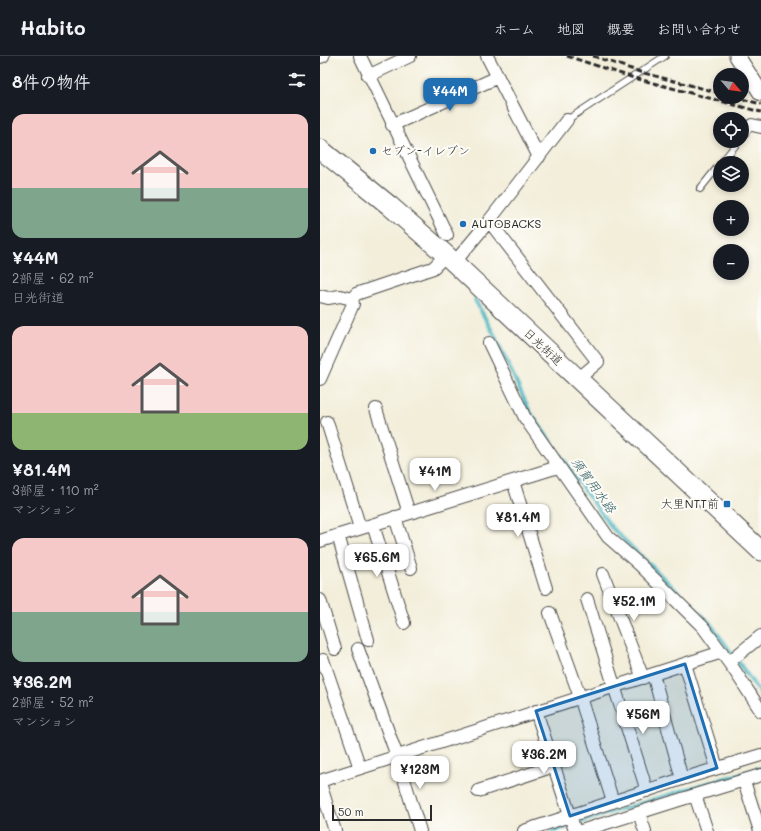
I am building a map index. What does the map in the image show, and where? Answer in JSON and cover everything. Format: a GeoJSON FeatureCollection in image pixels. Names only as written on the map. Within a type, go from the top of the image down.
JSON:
{"type":"FeatureCollection","features":[{"type":"Feature","properties":{"kind":"main road","name":"日光街道"},"geometry":{"type":"LineString","coordinates":[[320,149],[390,206],[450,259],[761,551]]}},
{"type":"Feature","properties":{"kind":"street"},"geometry":{"type":"LineString","coordinates":[[360,56],[368,76],[447,235]]}},
{"type":"Feature","properties":{"kind":"street"},"geometry":{"type":"LineString","coordinates":[[368,76],[410,56]]}},
{"type":"Feature","properties":{"kind":"street"},"geometry":{"type":"LineString","coordinates":[[487,56],[539,157]]}},
{"type":"Feature","properties":{"kind":"street"},"geometry":{"type":"LineString","coordinates":[[737,56],[761,93]]}},
{"type":"Feature","properties":{"kind":"street"},"geometry":{"type":"LineString","coordinates":[[392,125],[498,77]]}},
{"type":"Feature","properties":{"kind":"street"},"geometry":{"type":"LineString","coordinates":[[320,379],[353,304],[352,299],[356,294],[433,268],[450,259],[489,221],[567,120]]}},
{"type":"Feature","properties":{"kind":"street"},"geometry":{"type":"LineString","coordinates":[[489,221],[598,362],[578,379]]}},
{"type":"Feature","properties":{"kind":"street"},"geometry":{"type":"LineString","coordinates":[[320,296],[328,298],[340,296],[352,299]]}},
{"type":"Feature","properties":{"kind":"street"},"geometry":{"type":"LineString","coordinates":[[489,343],[525,418],[608,537],[640,565],[703,627],[729,662],[761,711]]}},
{"type":"Feature","properties":{"kind":"street"},"geometry":{"type":"LineString","coordinates":[[376,409],[409,513]]}},
{"type":"Feature","properties":{"kind":"street"},"geometry":{"type":"LineString","coordinates":[[327,422],[360,528]]}},
{"type":"Feature","properties":{"kind":"street"},"geometry":{"type":"LineString","coordinates":[[320,541],[558,467]]}},
{"type":"Feature","properties":{"kind":"street"},"geometry":{"type":"LineString","coordinates":[[513,481],[546,588]]}},
{"type":"Feature","properties":{"kind":"street"},"geometry":{"type":"LineString","coordinates":[[395,517],[411,568]]}},
{"type":"Feature","properties":{"kind":"street"},"geometry":{"type":"LineString","coordinates":[[372,524],[404,623]]}},
{"type":"Feature","properties":{"kind":"street"},"geometry":{"type":"LineString","coordinates":[[338,535],[368,640]]}},
{"type":"Feature","properties":{"kind":"street"},"geometry":{"type":"LineString","coordinates":[[603,574],[648,676],[682,779]]}},
{"type":"Feature","properties":{"kind":"street"},"geometry":{"type":"LineString","coordinates":[[587,598],[647,790]]}},
{"type":"Feature","properties":{"kind":"street"},"geometry":{"type":"LineString","coordinates":[[320,600],[335,649]]}},
{"type":"Feature","properties":{"kind":"street"},"geometry":{"type":"LineString","coordinates":[[550,613],[580,697],[613,802]]}},
{"type":"Feature","properties":{"kind":"street"},"geometry":{"type":"LineString","coordinates":[[729,662],[761,636]]}},
{"type":"Feature","properties":{"kind":"street"},"geometry":{"type":"LineString","coordinates":[[358,649],[397,756],[420,831]]}},
{"type":"Feature","properties":{"kind":"street"},"geometry":{"type":"LineString","coordinates":[[335,831],[320,782],[722,652]]}},
{"type":"Feature","properties":{"kind":"street"},"geometry":{"type":"LineString","coordinates":[[322,660],[360,768]]}},
{"type":"Feature","properties":{"kind":"street"},"geometry":{"type":"LineString","coordinates":[[685,664],[717,768]]}},
{"type":"Feature","properties":{"kind":"street"},"geometry":{"type":"LineString","coordinates":[[536,711],[575,831]]}},
{"type":"Feature","properties":{"kind":"street"},"geometry":{"type":"LineString","coordinates":[[524,831],[647,790],[761,755]]}},
{"type":"Feature","properties":{"kind":"street"},"geometry":{"type":"LineString","coordinates":[[478,791],[554,766]]}},
{"type":"Feature","properties":{"kind":"street"},"geometry":{"type":"LineString","coordinates":[[581,831],[619,825],[639,812],[761,775]]}},
{"type":"Feature","properties":{"kind":"street"},"geometry":{"type":"LineString","coordinates":[[744,781],[760,831]]}},
{"type":"Feature","properties":{"kind":"street"},"geometry":{"type":"LineString","coordinates":[[695,795],[707,831]]}},
{"type":"Feature","properties":{"kind":"street"},"geometry":{"type":"LineString","coordinates":[[639,812],[645,831]]}},
{"type":"Feature","properties":{"kind":"lane"},"geometry":{"type":"LineString","coordinates":[[567,120],[665,56]]}},
{"type":"Feature","properties":{"kind":"lane"},"geometry":{"type":"LineString","coordinates":[[727,156],[734,148]]}},
{"type":"Feature","properties":{"kind":"lane"},"geometry":{"type":"LineString","coordinates":[[700,189],[713,174]]}},
{"type":"Feature","properties":{"kind":"highlighted area"},"geometry":{"type":"Polygon","coordinates":[[[685,664],[717,768],[570,816],[536,711],[685,664]]]}},
{"type":"Feature","properties":{"kind":"waterway","name":"須賀用水路"},"geometry":{"type":"LineString","coordinates":[[475,300],[495,336],[530,412],[585,491],[612,528],[709,622],[733,655]]}},
{"type":"Feature","properties":{"kind":"waterway","name":"須賀用水路"},"geometry":{"type":"LineString","coordinates":[[737,660],[761,695]]}},
{"type":"Feature","properties":{"kind":"waterway"},"geometry":{"type":"LineString","coordinates":[[553,831],[677,792],[761,768]]}},
{"type":"Feature","properties":{"kind":"railway"},"geometry":{"type":"LineString","coordinates":[[567,56],[631,77],[761,112]]}},
{"type":"Feature","properties":{"kind":"railway"},"geometry":{"type":"LineString","coordinates":[[593,56],[640,72],[713,91]]}},
{"type":"Feature","properties":{"kind":"railway"},"geometry":{"type":"LineString","coordinates":[[749,101],[761,104]]}},
{"type":"Feature","properties":{"kind":"place","name":"セブン-イレブン"},"geometry":{"type":"Point","coordinates":[373,151]}},
{"type":"Feature","properties":{"kind":"place","name":"AUTOBACKS"},"geometry":{"type":"Point","coordinates":[463,224]}},
{"type":"Feature","properties":{"kind":"place","name":"大里NTT前"},"geometry":{"type":"Point","coordinates":[727,504]}}]}
